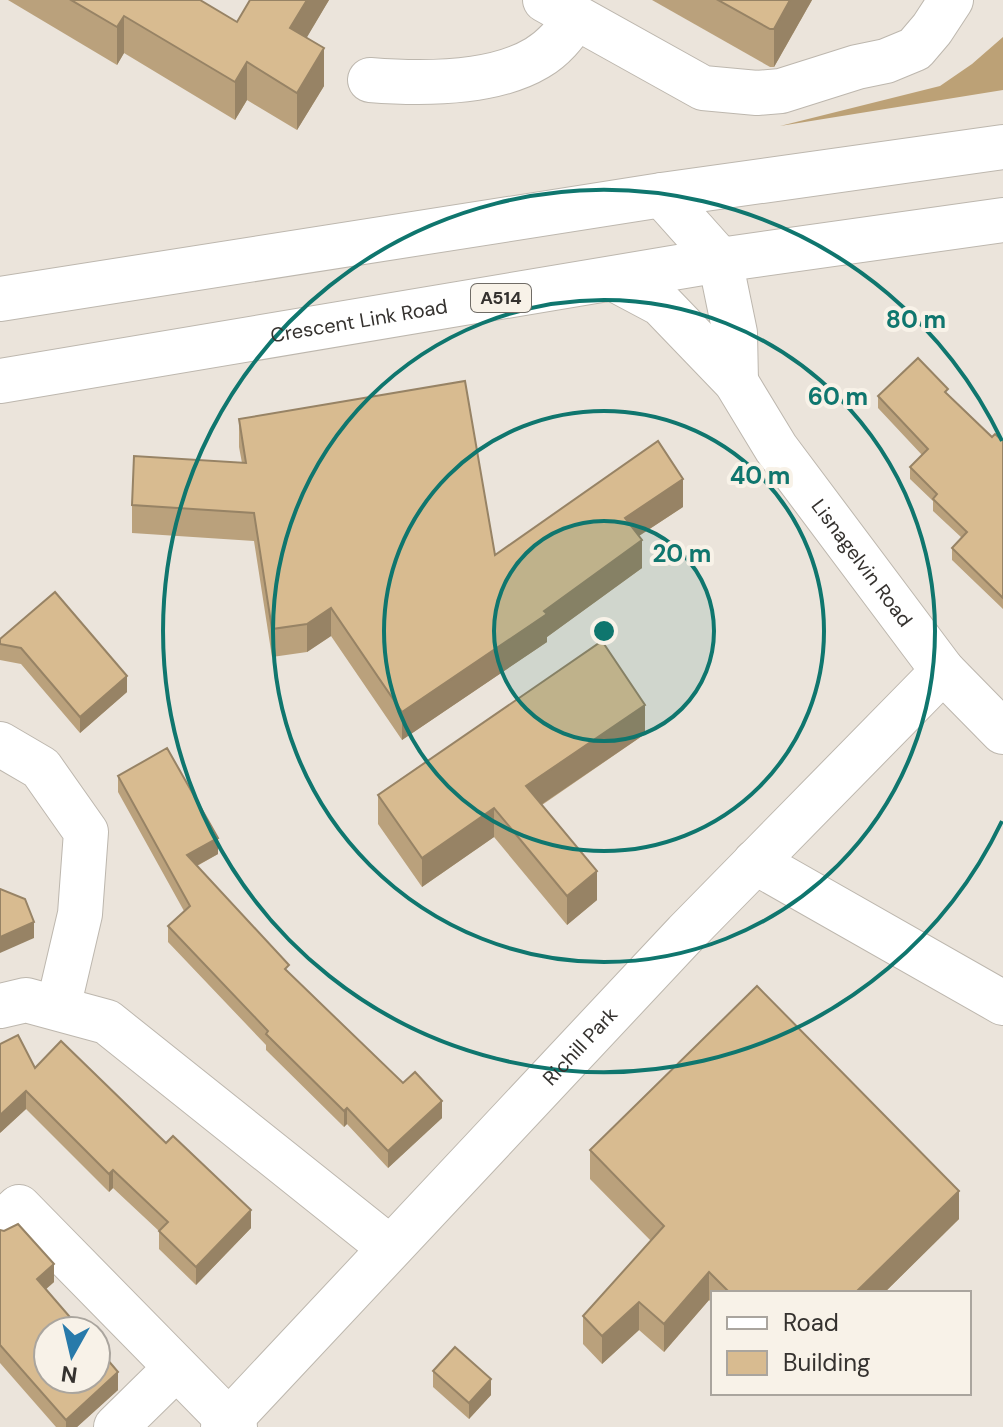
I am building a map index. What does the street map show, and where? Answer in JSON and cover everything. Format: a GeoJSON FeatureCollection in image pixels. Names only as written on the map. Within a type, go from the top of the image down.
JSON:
{"type":"FeatureCollection","features":[{"type":"Feature","properties":{"kind":"main road"},"geometry":{"type":"LineString","coordinates":[[370,80],[414,84],[485,76],[513,68],[537,59],[560,40],[560,9],[703,88],[737,93],[781,91],[886,61],[915,49],[941,15]]}},
{"type":"Feature","properties":{"kind":"main road"},"geometry":{"type":"LineString","coordinates":[[0,299],[662,195],[1003,147]]}},
{"type":"Feature","properties":{"kind":"main road"},"geometry":{"type":"LineString","coordinates":[[662,195],[720,260],[735,333],[736,382]]}},
{"type":"Feature","properties":{"kind":"main road","name":"Crescent Link Road"},"geometry":{"type":"LineString","coordinates":[[0,381],[720,260],[1003,220]]}},
{"type":"Feature","properties":{"kind":"main road","name":"Lisnagelvin Road"},"geometry":{"type":"LineString","coordinates":[[614,279],[661,304],[736,382],[776,448],[943,671],[1003,732]]}},
{"type":"Feature","properties":{"kind":"main road","name":"Richill Park"},"geometry":{"type":"LineString","coordinates":[[229,1425],[390,1248],[755,862],[943,671]]}},
{"type":"Feature","properties":{"kind":"main road"},"geometry":{"type":"LineString","coordinates":[[0,744],[41,768],[86,832],[80,914],[58,1008]]}},
{"type":"Feature","properties":{"kind":"main road"},"geometry":{"type":"LineString","coordinates":[[755,862],[1003,1003]]}},
{"type":"Feature","properties":{"kind":"main road"},"geometry":{"type":"LineString","coordinates":[[0,1006],[26,1000],[107,1022],[390,1248]]}},
{"type":"Feature","properties":{"kind":"main road"},"geometry":{"type":"LineString","coordinates":[[0,1224],[19,1207],[229,1425]]}},
{"type":"Feature","properties":{"kind":"main road"},"geometry":{"type":"LineString","coordinates":[[116,1427],[176,1368]]}},
{"type":"Feature","properties":{"kind":"shaded area"},"geometry":{"type":"Polygon","coordinates":[[[1003,37],[1003,90],[780,126],[940,86],[1003,37]]]}},
{"type":"Feature","properties":{"kind":"building"},"geometry":{"type":"Polygon","coordinates":[[[71,0],[200,0],[237,22],[250,0],[307,0],[290,28],[324,48],[297,93],[247,62],[235,82],[124,16],[117,27],[71,0]]]}},
{"type":"Feature","properties":{"kind":"building"},"geometry":{"type":"Polygon","coordinates":[[[718,0],[790,0],[774,29],[770,29],[718,0]]]}},
{"type":"Feature","properties":{"kind":"building"},"geometry":{"type":"Polygon","coordinates":[[[918,358],[948,389],[945,392],[992,437],[995,434],[1003,441],[1003,598],[952,548],[967,532],[933,499],[937,494],[910,467],[928,449],[878,396],[918,358]]]}},
{"type":"Feature","properties":{"kind":"building"},"geometry":{"type":"Polygon","coordinates":[[[465,381],[495,555],[658,441],[683,479],[625,518],[642,540],[544,611],[547,614],[402,712],[331,608],[307,624],[272,629],[254,513],[132,505],[134,456],[246,463],[239,419],[465,381]]]}},
{"type":"Feature","properties":{"kind":"building"},"geometry":{"type":"Polygon","coordinates":[[[55,592],[127,676],[80,717],[21,648],[0,644],[0,639],[55,592]]]}},
{"type":"Feature","properties":{"kind":"building"},"geometry":{"type":"Polygon","coordinates":[[[602,641],[645,705],[526,786],[597,871],[567,896],[494,808],[422,858],[378,795],[602,641]]]}},
{"type":"Feature","properties":{"kind":"building"},"geometry":{"type":"Polygon","coordinates":[[[167,748],[218,838],[187,855],[289,965],[285,969],[403,1083],[415,1072],[442,1101],[388,1151],[347,1108],[344,1111],[266,1034],[268,1031],[168,926],[190,906],[118,776],[167,748]]]}},
{"type":"Feature","properties":{"kind":"building"},"geometry":{"type":"Polygon","coordinates":[[[0,889],[25,899],[34,922],[0,937],[0,889]]]}},
{"type":"Feature","properties":{"kind":"building"},"geometry":{"type":"Polygon","coordinates":[[[757,986],[959,1191],[857,1291],[728,1291],[709,1272],[664,1324],[639,1302],[602,1336],[583,1316],[664,1226],[590,1150],[757,986]]]}},
{"type":"Feature","properties":{"kind":"building"},"geometry":{"type":"Polygon","coordinates":[[[18,1035],[35,1068],[61,1041],[166,1143],[173,1136],[251,1210],[196,1267],[159,1231],[168,1222],[113,1170],[109,1174],[26,1091],[0,1115],[0,1044],[18,1035]]]}},
{"type":"Feature","properties":{"kind":"building"},"geometry":{"type":"Polygon","coordinates":[[[18,1224],[54,1264],[37,1279],[68,1315],[32,1315],[32,1381],[0,1345],[0,1230],[18,1224]]]}},
{"type":"Feature","properties":{"kind":"building"},"geometry":{"type":"Polygon","coordinates":[[[455,1347],[491,1379],[469,1403],[433,1371],[455,1347]]]}},
{"type":"Feature","properties":{"kind":"building"},"geometry":{"type":"Polygon","coordinates":[[[44,1395],[93,1395],[66,1420],[44,1395]]]}}]}
